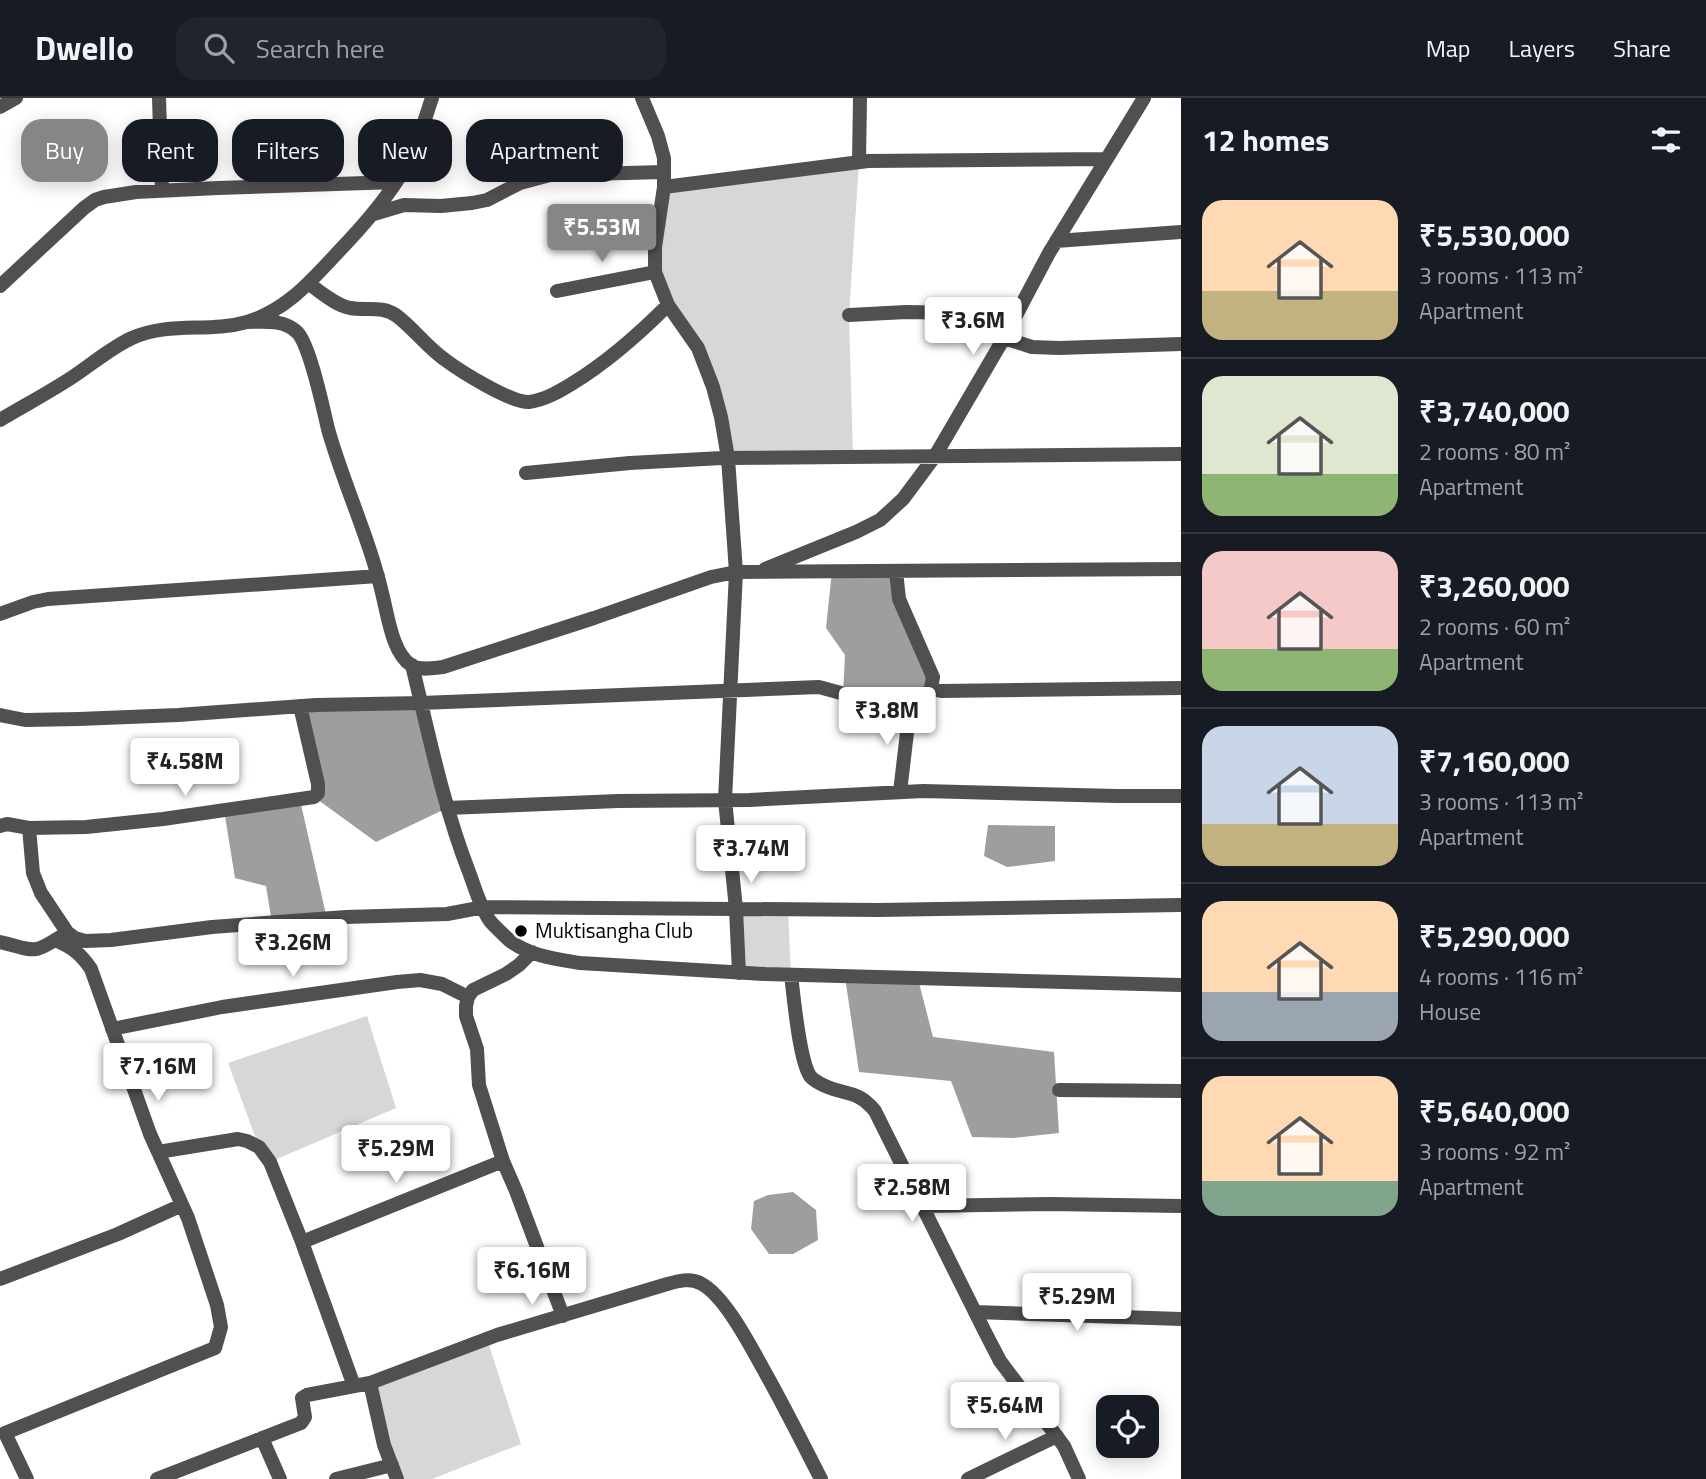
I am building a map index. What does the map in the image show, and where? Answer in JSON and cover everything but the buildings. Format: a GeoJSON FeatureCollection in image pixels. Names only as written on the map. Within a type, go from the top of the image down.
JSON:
{"type":"FeatureCollection","features":[{"type":"Feature","properties":{"kind":"street"},"geometry":{"type":"LineString","coordinates":[[0,107],[16,98]]}},
{"type":"Feature","properties":{"kind":"street"},"geometry":{"type":"LineString","coordinates":[[159,98],[162,191]]}},
{"type":"Feature","properties":{"kind":"street"},"geometry":{"type":"LineString","coordinates":[[425,119],[432,98]]}},
{"type":"Feature","properties":{"kind":"street"},"geometry":{"type":"LineString","coordinates":[[642,98],[658,136],[663,158],[664,180],[655,247],[655,272],[668,305],[698,348],[721,416],[728,458],[736,572],[725,800],[736,909],[739,973]]}},
{"type":"Feature","properties":{"kind":"street"},"geometry":{"type":"LineString","coordinates":[[859,162],[860,98]]}},
{"type":"Feature","properties":{"kind":"street"},"geometry":{"type":"LineString","coordinates":[[757,572],[880,520],[903,499],[934,456],[1004,338],[1056,241],[1144,98]]}},
{"type":"Feature","properties":{"kind":"street"},"geometry":{"type":"LineString","coordinates":[[374,214],[404,205],[441,206],[487,200],[520,183],[550,175],[664,180],[859,162],[1107,159]]}},
{"type":"Feature","properties":{"kind":"street"},"geometry":{"type":"LineString","coordinates":[[0,286],[84,208],[104,197],[162,191],[396,182]]}},
{"type":"Feature","properties":{"kind":"street"},"geometry":{"type":"LineString","coordinates":[[246,322],[270,313],[309,284],[374,214],[396,182]]}},
{"type":"Feature","properties":{"kind":"street"},"geometry":{"type":"LineString","coordinates":[[1056,241],[1181,232]]}},
{"type":"Feature","properties":{"kind":"street"},"geometry":{"type":"LineString","coordinates":[[557,290],[655,272]]}},
{"type":"Feature","properties":{"kind":"street"},"geometry":{"type":"LineString","coordinates":[[309,284],[349,308],[377,308],[388,311],[397,316],[428,347],[461,371],[515,399],[527,402],[556,393],[598,368],[668,305]]}},
{"type":"Feature","properties":{"kind":"street"},"geometry":{"type":"LineString","coordinates":[[849,315],[962,313],[981,318],[1004,338],[1032,347],[1181,344]]}},
{"type":"Feature","properties":{"kind":"street"},"geometry":{"type":"LineString","coordinates":[[0,419],[62,384],[129,339],[152,331],[273,321],[287,325],[299,334],[306,348],[332,442],[378,576],[397,649],[412,665],[457,840],[490,921],[511,941],[532,952],[580,963],[739,973],[1181,985]]}},
{"type":"Feature","properties":{"kind":"street"},"geometry":{"type":"LineString","coordinates":[[526,472],[728,458],[1181,454]]}},
{"type":"Feature","properties":{"kind":"street"},"geometry":{"type":"LineString","coordinates":[[412,665],[429,669],[443,667],[711,577],[736,572],[1181,569]]}},
{"type":"Feature","properties":{"kind":"street"},"geometry":{"type":"LineString","coordinates":[[1,717],[24,720],[79,719],[300,706],[819,687],[892,707],[910,707],[931,689],[933,677],[899,600],[895,571]]}},
{"type":"Feature","properties":{"kind":"street"},"geometry":{"type":"LineString","coordinates":[[0,614],[48,599],[378,576]]}},
{"type":"Feature","properties":{"kind":"street"},"geometry":{"type":"LineString","coordinates":[[931,689],[1181,688]]}},
{"type":"Feature","properties":{"kind":"street"},"geometry":{"type":"LineString","coordinates":[[0,826],[86,827],[163,819],[314,796],[318,793],[318,784],[300,706]]}},
{"type":"Feature","properties":{"kind":"street"},"geometry":{"type":"LineString","coordinates":[[900,792],[910,707]]}},
{"type":"Feature","properties":{"kind":"street"},"geometry":{"type":"LineString","coordinates":[[447,808],[923,791],[1181,796]]}},
{"type":"Feature","properties":{"kind":"street"},"geometry":{"type":"LineString","coordinates":[[27,1479],[5,1433],[215,1348],[221,1327],[217,1305],[188,1218],[131,1083],[91,969],[82,955],[61,936],[37,884],[33,873],[29,828]]}},
{"type":"Feature","properties":{"kind":"street"},"geometry":{"type":"LineString","coordinates":[[0,942],[36,950],[44,948],[61,936],[85,941],[111,940],[212,927],[346,917],[447,914],[484,907],[878,910],[1181,905]]}},
{"type":"Feature","properties":{"kind":"street"},"geometry":{"type":"LineString","coordinates":[[532,952],[506,974],[473,990],[468,997],[466,1016],[477,1049],[479,1085],[503,1161],[563,1316]]}},
{"type":"Feature","properties":{"kind":"street"},"geometry":{"type":"LineString","coordinates":[[791,975],[802,1050],[811,1077],[819,1084],[851,1093],[868,1102],[875,1111],[1000,1361],[1064,1446],[1079,1479]]}},
{"type":"Feature","properties":{"kind":"street"},"geometry":{"type":"LineString","coordinates":[[112,1029],[222,1007],[397,982],[420,980],[442,984],[468,997]]}},
{"type":"Feature","properties":{"kind":"street"},"geometry":{"type":"LineString","coordinates":[[1059,1090],[1181,1091]]}},
{"type":"Feature","properties":{"kind":"street"},"geometry":{"type":"LineString","coordinates":[[158,1152],[238,1139],[247,1140],[259,1147],[270,1162],[302,1242],[354,1386]]}},
{"type":"Feature","properties":{"kind":"street"},"geometry":{"type":"LineString","coordinates":[[302,1242],[503,1161]]}},
{"type":"Feature","properties":{"kind":"street"},"geometry":{"type":"LineString","coordinates":[[922,1206],[1050,1203],[1181,1206]]}},
{"type":"Feature","properties":{"kind":"street"},"geometry":{"type":"LineString","coordinates":[[0,1279],[118,1234],[182,1205]]}},
{"type":"Feature","properties":{"kind":"street"},"geometry":{"type":"LineString","coordinates":[[157,1479],[301,1423],[305,1417],[302,1398],[306,1395],[370,1383],[497,1335],[687,1279],[698,1281],[709,1288],[732,1315],[821,1479]]}},
{"type":"Feature","properties":{"kind":"street"},"geometry":{"type":"LineString","coordinates":[[975,1312],[1181,1318]]}},
{"type":"Feature","properties":{"kind":"street"},"geometry":{"type":"LineString","coordinates":[[336,1479],[394,1472],[384,1444],[370,1383]]}},
{"type":"Feature","properties":{"kind":"street"},"geometry":{"type":"LineString","coordinates":[[968,1479],[1057,1436]]}},
{"type":"Feature","properties":{"kind":"street"},"geometry":{"type":"LineString","coordinates":[[262,1438],[280,1479]]}},
{"type":"Feature","properties":{"kind":"shaded area"},"geometry":{"type":"Polygon","coordinates":[[[859,162],[849,315],[853,457],[728,458],[713,387],[668,305],[655,247],[664,187],[859,162]]]}},
{"type":"Feature","properties":{"kind":"shaded area"},"geometry":{"type":"Polygon","coordinates":[[[832,571],[896,571],[933,677],[910,707],[843,694],[845,655],[826,628],[832,571]]]}},
{"type":"Feature","properties":{"kind":"shaded area"},"geometry":{"type":"Polygon","coordinates":[[[421,703],[447,808],[376,842],[314,797],[300,706],[421,703]]]}},
{"type":"Feature","properties":{"kind":"shaded area"},"geometry":{"type":"Polygon","coordinates":[[[300,800],[327,919],[272,923],[266,886],[235,878],[224,810],[300,800]]]}},
{"type":"Feature","properties":{"kind":"shaded area"},"geometry":{"type":"Polygon","coordinates":[[[988,825],[1055,826],[1055,861],[1007,867],[984,856],[988,825]]]}},
{"type":"Feature","properties":{"kind":"shaded area"},"geometry":{"type":"Polygon","coordinates":[[[736,909],[788,910],[791,975],[739,973],[736,909]]]}},
{"type":"Feature","properties":{"kind":"shaded area"},"geometry":{"type":"Polygon","coordinates":[[[845,977],[918,979],[933,1037],[1054,1052],[1059,1133],[1013,1138],[972,1137],[951,1081],[859,1072],[845,977]]]}},
{"type":"Feature","properties":{"kind":"shaded area"},"geometry":{"type":"Polygon","coordinates":[[[367,1016],[396,1108],[270,1162],[259,1147],[228,1063],[367,1016]]]}},
{"type":"Feature","properties":{"kind":"shaded area"},"geometry":{"type":"Polygon","coordinates":[[[793,1192],[816,1210],[818,1240],[793,1254],[769,1254],[751,1229],[754,1201],[768,1195],[793,1192]]]}},
{"type":"Feature","properties":{"kind":"shaded area"},"geometry":{"type":"Polygon","coordinates":[[[487,1339],[521,1444],[432,1479],[397,1479],[370,1383],[487,1339]]]}},
{"type":"Feature","properties":{"kind":"place","name":"Muktisangha Club"},"geometry":{"type":"Point","coordinates":[521,931]}}]}
